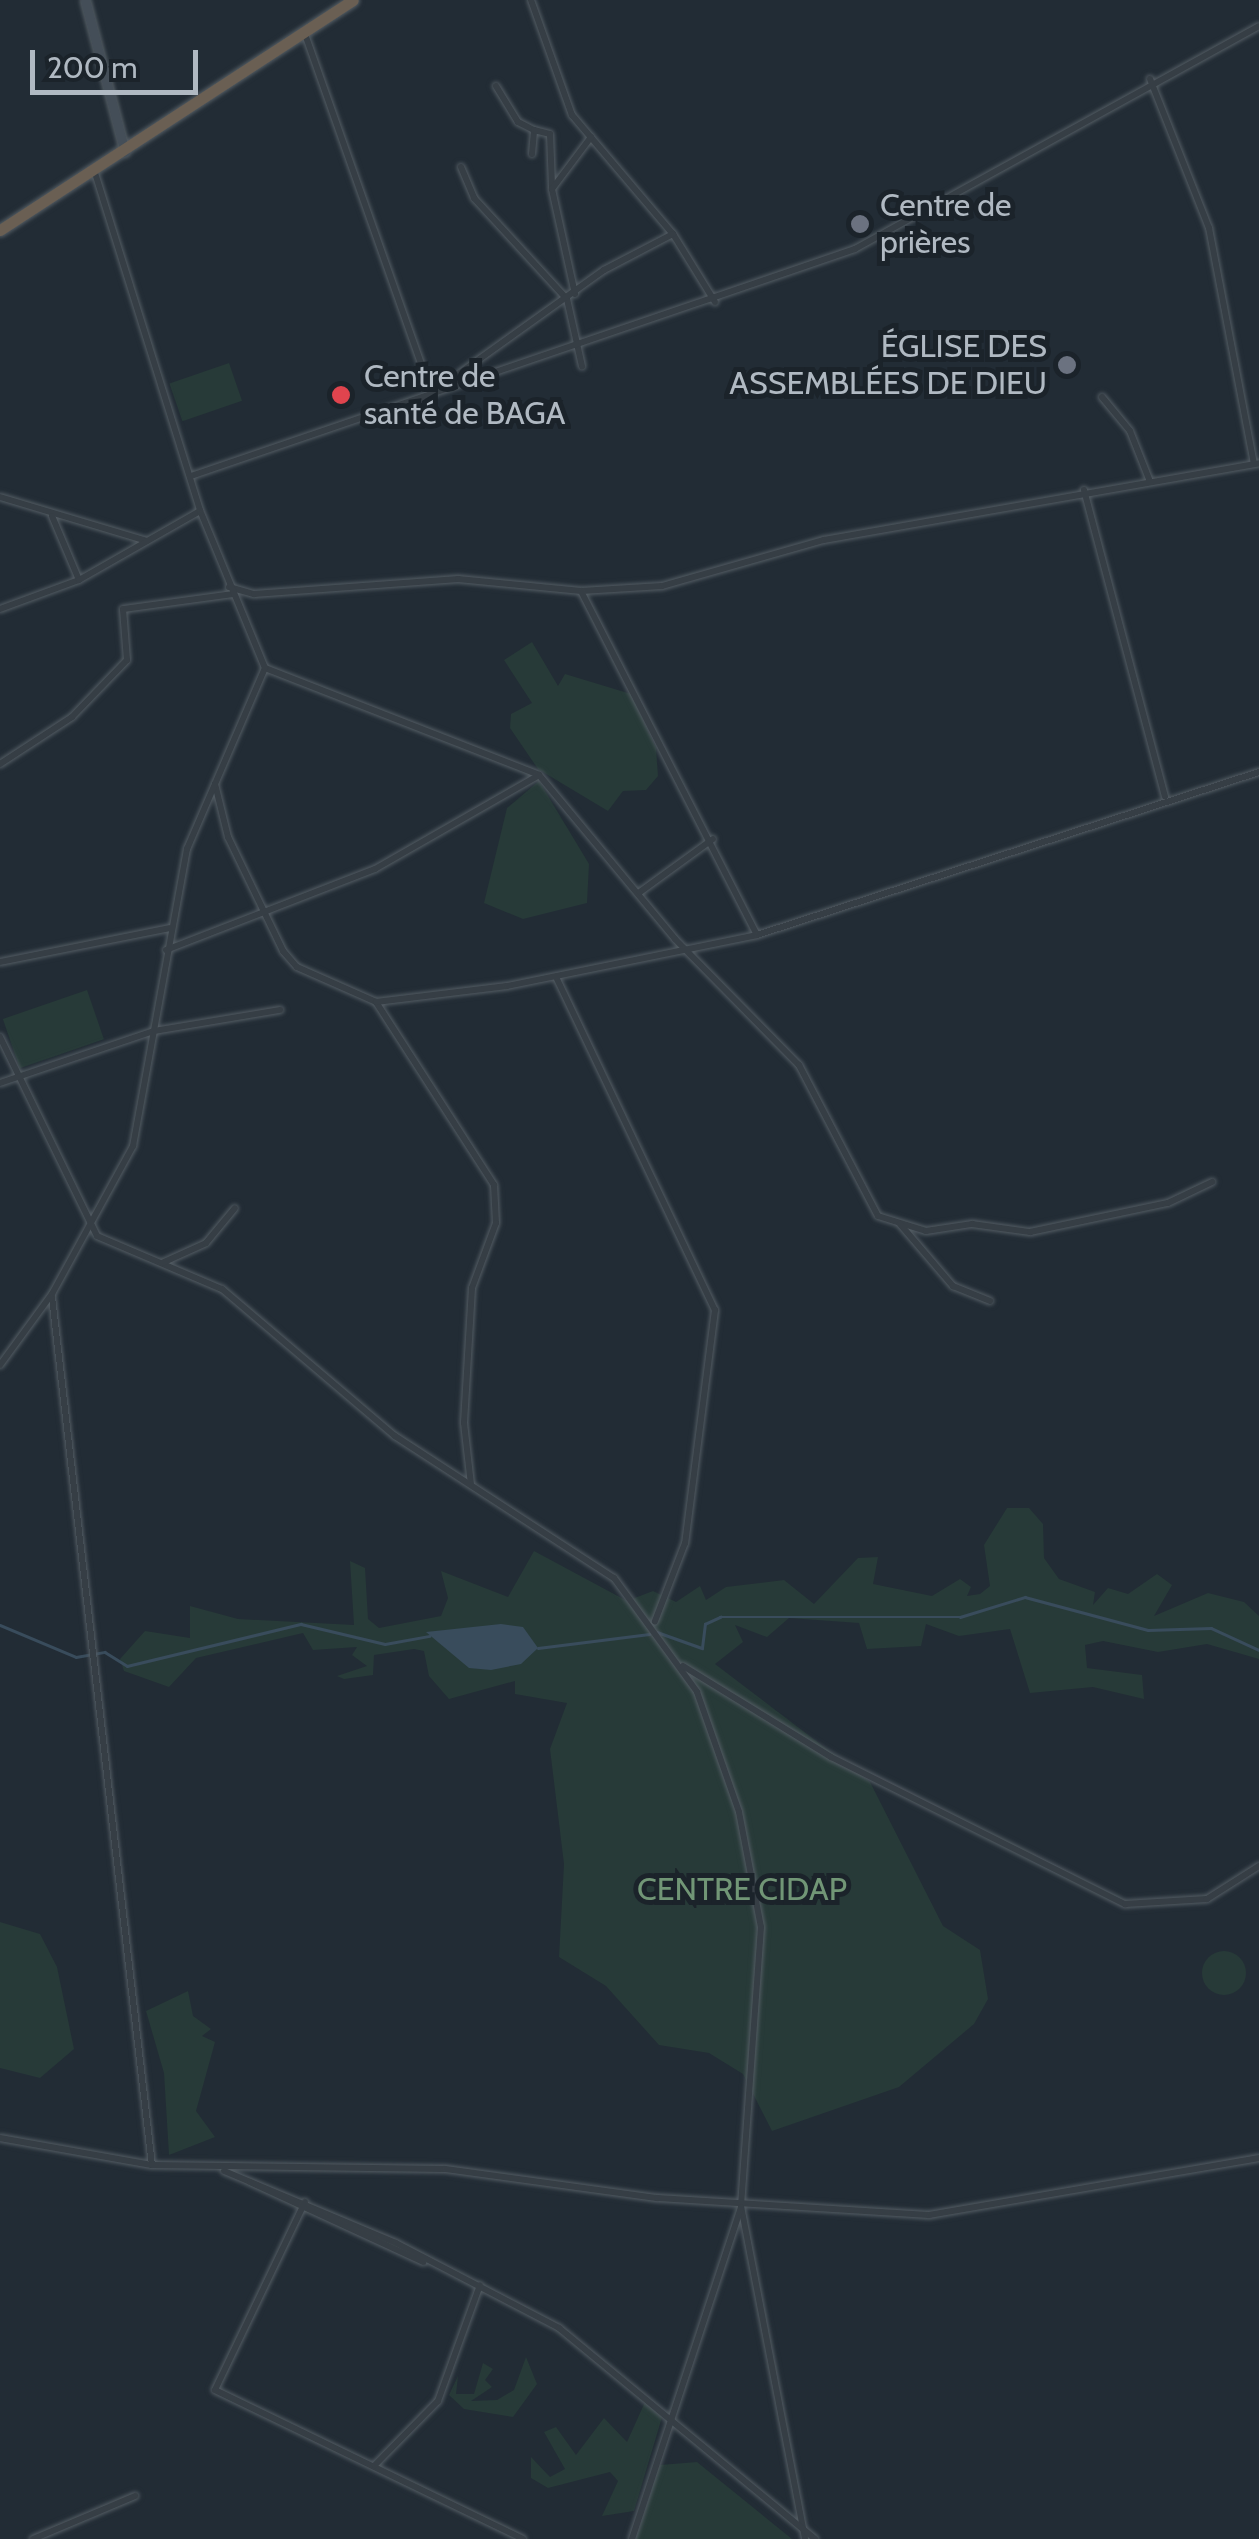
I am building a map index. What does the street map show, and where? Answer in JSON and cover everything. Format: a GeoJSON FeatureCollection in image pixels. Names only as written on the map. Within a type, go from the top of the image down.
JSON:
{"type":"FeatureCollection","features":[{"type":"Feature","properties":{"kind":"highway"},"geometry":{"type":"LineString","coordinates":[[0,230],[353,0]]}},
{"type":"Feature","properties":{"kind":"street"},"geometry":{"type":"LineString","coordinates":[[85,0],[125,152]]}},
{"type":"Feature","properties":{"kind":"street"},"geometry":{"type":"LineString","coordinates":[[531,0],[552,70],[591,137],[672,234],[715,302]]}},
{"type":"Feature","properties":{"kind":"street"},"geometry":{"type":"LineString","coordinates":[[191,476],[715,302],[855,250],[1150,78],[1259,26]]}},
{"type":"Feature","properties":{"kind":"street"},"geometry":{"type":"LineString","coordinates":[[305,34],[432,394]]}},
{"type":"Feature","properties":{"kind":"street"},"geometry":{"type":"LineString","coordinates":[[0,764],[72,716],[127,660],[123,610],[230,590],[254,594],[458,580],[581,591],[662,586],[824,540],[1084,490],[1256,463],[1209,228],[1150,78]]}},
{"type":"Feature","properties":{"kind":"street"},"geometry":{"type":"LineString","coordinates":[[496,86],[534,130],[550,134],[552,188],[576,294]]}},
{"type":"Feature","properties":{"kind":"street"},"geometry":{"type":"LineString","coordinates":[[532,154],[534,130]]}},
{"type":"Feature","properties":{"kind":"street"},"geometry":{"type":"LineString","coordinates":[[552,188],[591,137]]}},
{"type":"Feature","properties":{"kind":"street"},"geometry":{"type":"LineString","coordinates":[[461,168],[474,198],[567,302],[582,366]]}},
{"type":"Feature","properties":{"kind":"street"},"geometry":{"type":"LineString","coordinates":[[94,169],[200,510],[265,668],[539,775],[688,953],[800,1066],[878,1216],[899,1223],[1030,1232],[1168,1203],[1212,1182]]}},
{"type":"Feature","properties":{"kind":"street"},"geometry":{"type":"LineString","coordinates":[[460,373],[672,234]]}},
{"type":"Feature","properties":{"kind":"street"},"geometry":{"type":"LineString","coordinates":[[1102,398],[1130,431],[1149,479]]}},
{"type":"Feature","properties":{"kind":"street"},"geometry":{"type":"LineString","coordinates":[[1084,490],[1166,796]]}},
{"type":"Feature","properties":{"kind":"street"},"geometry":{"type":"LineString","coordinates":[[0,497],[52,516],[148,542]]}},
{"type":"Feature","properties":{"kind":"street"},"geometry":{"type":"LineString","coordinates":[[0,609],[79,580],[200,510]]}},
{"type":"Feature","properties":{"kind":"street"},"geometry":{"type":"LineString","coordinates":[[52,516],[79,580]]}},
{"type":"Feature","properties":{"kind":"street"},"geometry":{"type":"LineString","coordinates":[[581,591],[713,839],[757,935]]}},
{"type":"Feature","properties":{"kind":"street"},"geometry":{"type":"LineString","coordinates":[[0,1365],[52,1294],[133,1146],[170,928],[190,838],[265,668]]}},
{"type":"Feature","properties":{"kind":"street"},"geometry":{"type":"LineString","coordinates":[[215,784],[228,837],[297,967],[376,1002],[556,977],[688,953],[757,935],[1166,796],[1259,772]]}},
{"type":"Feature","properties":{"kind":"street"},"geometry":{"type":"LineString","coordinates":[[166,950],[267,916],[375,869],[539,775]]}},
{"type":"Feature","properties":{"kind":"street"},"geometry":{"type":"LineString","coordinates":[[640,892],[713,839]]}},
{"type":"Feature","properties":{"kind":"street"},"geometry":{"type":"LineString","coordinates":[[0,962],[170,928]]}},
{"type":"Feature","properties":{"kind":"street"},"geometry":{"type":"LineString","coordinates":[[556,977],[702,1266],[715,1310],[682,1556],[659,1628]]}},
{"type":"Feature","properties":{"kind":"street"},"geometry":{"type":"LineString","coordinates":[[376,1002],[494,1186],[496,1224],[472,1288],[464,1423],[472,1485]]}},
{"type":"Feature","properties":{"kind":"street"},"geometry":{"type":"LineString","coordinates":[[0,1083],[18,1073],[154,1031],[280,1010]]}},
{"type":"Feature","properties":{"kind":"street"},"geometry":{"type":"LineString","coordinates":[[0,1037],[60,1145],[89,1228],[116,1250],[222,1289],[396,1436],[614,1578],[659,1628],[682,1665],[730,1782],[762,1927],[741,2206],[668,2416],[632,2539]]}},
{"type":"Feature","properties":{"kind":"street"},"geometry":{"type":"LineString","coordinates":[[160,1263],[206,1242],[234,1208]]}},
{"type":"Feature","properties":{"kind":"street"},"geometry":{"type":"LineString","coordinates":[[899,1223],[953,1286],[990,1300]]}},
{"type":"Feature","properties":{"kind":"street"},"geometry":{"type":"LineString","coordinates":[[52,1294],[152,2165]]}},
{"type":"Feature","properties":{"kind":"street"},"geometry":{"type":"LineString","coordinates":[[682,1665],[830,1757],[1125,1904],[1207,1899],[1259,1866]]}},
{"type":"Feature","properties":{"kind":"street"},"geometry":{"type":"LineString","coordinates":[[0,2138],[152,2165],[219,2169],[445,2169],[741,2206],[928,2215],[1259,2158]]}},
{"type":"Feature","properties":{"kind":"street"},"geometry":{"type":"LineString","coordinates":[[219,2169],[355,2230],[391,2252],[427,2262],[480,2285],[592,2350],[815,2539]]}},
{"type":"Feature","properties":{"kind":"street"},"geometry":{"type":"LineString","coordinates":[[303,2206],[214,2386],[522,2539]]}},
{"type":"Feature","properties":{"kind":"street"},"geometry":{"type":"LineString","coordinates":[[741,2206],[805,2539]]}},
{"type":"Feature","properties":{"kind":"street"},"geometry":{"type":"LineString","coordinates":[[355,2230],[396,2243],[427,2262]]}},
{"type":"Feature","properties":{"kind":"street"},"geometry":{"type":"LineString","coordinates":[[391,2252],[396,2243]]}},
{"type":"Feature","properties":{"kind":"street"},"geometry":{"type":"LineString","coordinates":[[376,2465],[438,2401],[480,2285]]}},
{"type":"Feature","properties":{"kind":"street"},"geometry":{"type":"LineString","coordinates":[[33,2539],[135,2496]]}},
{"type":"Feature","properties":{"kind":"green space"},"geometry":{"type":"Polygon","coordinates":[[[229,363],[242,401],[182,421],[169,384],[229,363]]]}},
{"type":"Feature","properties":{"kind":"green space"},"geometry":{"type":"Polygon","coordinates":[[[532,642],[558,686],[565,674],[631,694],[656,748],[658,776],[646,790],[623,791],[608,811],[538,769],[510,728],[511,714],[532,703],[504,660],[532,642]]]}},
{"type":"Feature","properties":{"kind":"green space"},"geometry":{"type":"Polygon","coordinates":[[[539,781],[589,864],[587,903],[523,919],[484,903],[507,808],[539,781]]]}},
{"type":"Feature","properties":{"kind":"green space"},"geometry":{"type":"Polygon","coordinates":[[[87,990],[104,1039],[20,1068],[3,1019],[87,990]]]}},
{"type":"Feature","properties":{"kind":"green space","name":"CENTRE CIDAP"},"geometry":{"type":"Polygon","coordinates":[[[1007,1508],[1029,1508],[1043,1524],[1044,1558],[1059,1579],[1095,1592],[1093,1605],[1108,1588],[1128,1594],[1157,1574],[1172,1585],[1154,1616],[1208,1593],[1244,1602],[1259,1616],[1259,1659],[1207,1644],[1158,1652],[1103,1641],[1085,1645],[1087,1668],[1142,1675],[1144,1699],[1093,1687],[1030,1693],[1010,1629],[959,1636],[926,1624],[921,1646],[867,1649],[859,1623],[789,1618],[767,1637],[735,1625],[743,1642],[715,1664],[870,1782],[943,1926],[980,1950],[988,1999],[974,2024],[899,2087],[772,2131],[743,2074],[709,2053],[659,2045],[606,1986],[559,1957],[564,1864],[550,1749],[567,1703],[515,1694],[515,1681],[449,1699],[429,1676],[424,1651],[414,1649],[374,1655],[373,1675],[344,1679],[337,1676],[367,1666],[352,1655],[357,1647],[313,1650],[303,1633],[196,1658],[169,1687],[124,1671],[120,1659],[145,1631],[190,1638],[190,1606],[238,1619],[354,1625],[350,1561],[365,1568],[368,1619],[379,1628],[441,1616],[448,1598],[441,1571],[508,1597],[534,1551],[627,1601],[653,1591],[676,1602],[700,1586],[706,1600],[726,1587],[784,1580],[814,1604],[858,1558],[878,1557],[873,1584],[932,1596],[960,1579],[971,1587],[967,1596],[980,1594],[990,1586],[984,1545],[1007,1508]]]}},
{"type":"Feature","properties":{"kind":"green space"},"geometry":{"type":"Polygon","coordinates":[[[0,1922],[40,1934],[57,1967],[74,2049],[40,2078],[0,2068],[0,1922]]]}},
{"type":"Feature","properties":{"kind":"green space"},"geometry":{"type":"Polygon","coordinates":[[[1224,1951],[1239,1958],[1246,1973],[1239,1988],[1224,1995],[1209,1988],[1202,1973],[1209,1958],[1224,1951]]]}},
{"type":"Feature","properties":{"kind":"green space"},"geometry":{"type":"Polygon","coordinates":[[[188,1991],[193,2016],[211,2029],[202,2036],[215,2042],[196,2111],[215,2137],[169,2155],[164,2073],[146,2011],[188,1991]]]}},
{"type":"Feature","properties":{"kind":"green space"},"geometry":{"type":"Polygon","coordinates":[[[526,2357],[537,2384],[513,2417],[464,2409],[449,2395],[458,2376],[456,2394],[474,2394],[483,2363],[493,2369],[485,2380],[492,2387],[471,2401],[497,2400],[514,2390],[526,2357]]]}},
{"type":"Feature","properties":{"kind":"green space"},"geometry":{"type":"Polygon","coordinates":[[[645,2402],[662,2417],[634,2511],[602,2516],[618,2481],[610,2472],[548,2488],[531,2478],[531,2457],[550,2477],[565,2469],[544,2432],[556,2427],[576,2455],[604,2418],[627,2442],[645,2402]]]}},
{"type":"Feature","properties":{"kind":"green space"},"geometry":{"type":"Polygon","coordinates":[[[697,2462],[792,2539],[636,2539],[660,2465],[697,2462]]]}},
{"type":"Feature","properties":{"kind":"water"},"geometry":{"type":"Polygon","coordinates":[[[501,1624],[523,1627],[538,1648],[521,1664],[491,1670],[469,1668],[426,1632],[501,1624]]]}},
{"type":"Feature","properties":{"kind":"waterway"},"geometry":{"type":"LineString","coordinates":[[657,1632],[702,1648],[705,1624],[720,1617],[960,1617],[1025,1597],[1148,1630],[1211,1628],[1259,1650]]}},
{"type":"Feature","properties":{"kind":"waterway"},"geometry":{"type":"LineString","coordinates":[[0,1625],[76,1657],[105,1652],[127,1666],[301,1624],[385,1644],[429,1636]]}},
{"type":"Feature","properties":{"kind":"waterway"},"geometry":{"type":"LineString","coordinates":[[538,1648],[649,1634]]}},
{"type":"Feature","properties":{"kind":"place","name":"Centre de prières"},"geometry":{"type":"Point","coordinates":[860,224]}},
{"type":"Feature","properties":{"kind":"place","name":"ÉGLISE DES ASSEMBLÉES DE DIEU"},"geometry":{"type":"Point","coordinates":[1067,365]}},
{"type":"Feature","properties":{"kind":"place","name":"Centre de santé de BAGA"},"geometry":{"type":"Point","coordinates":[341,395]}}]}
